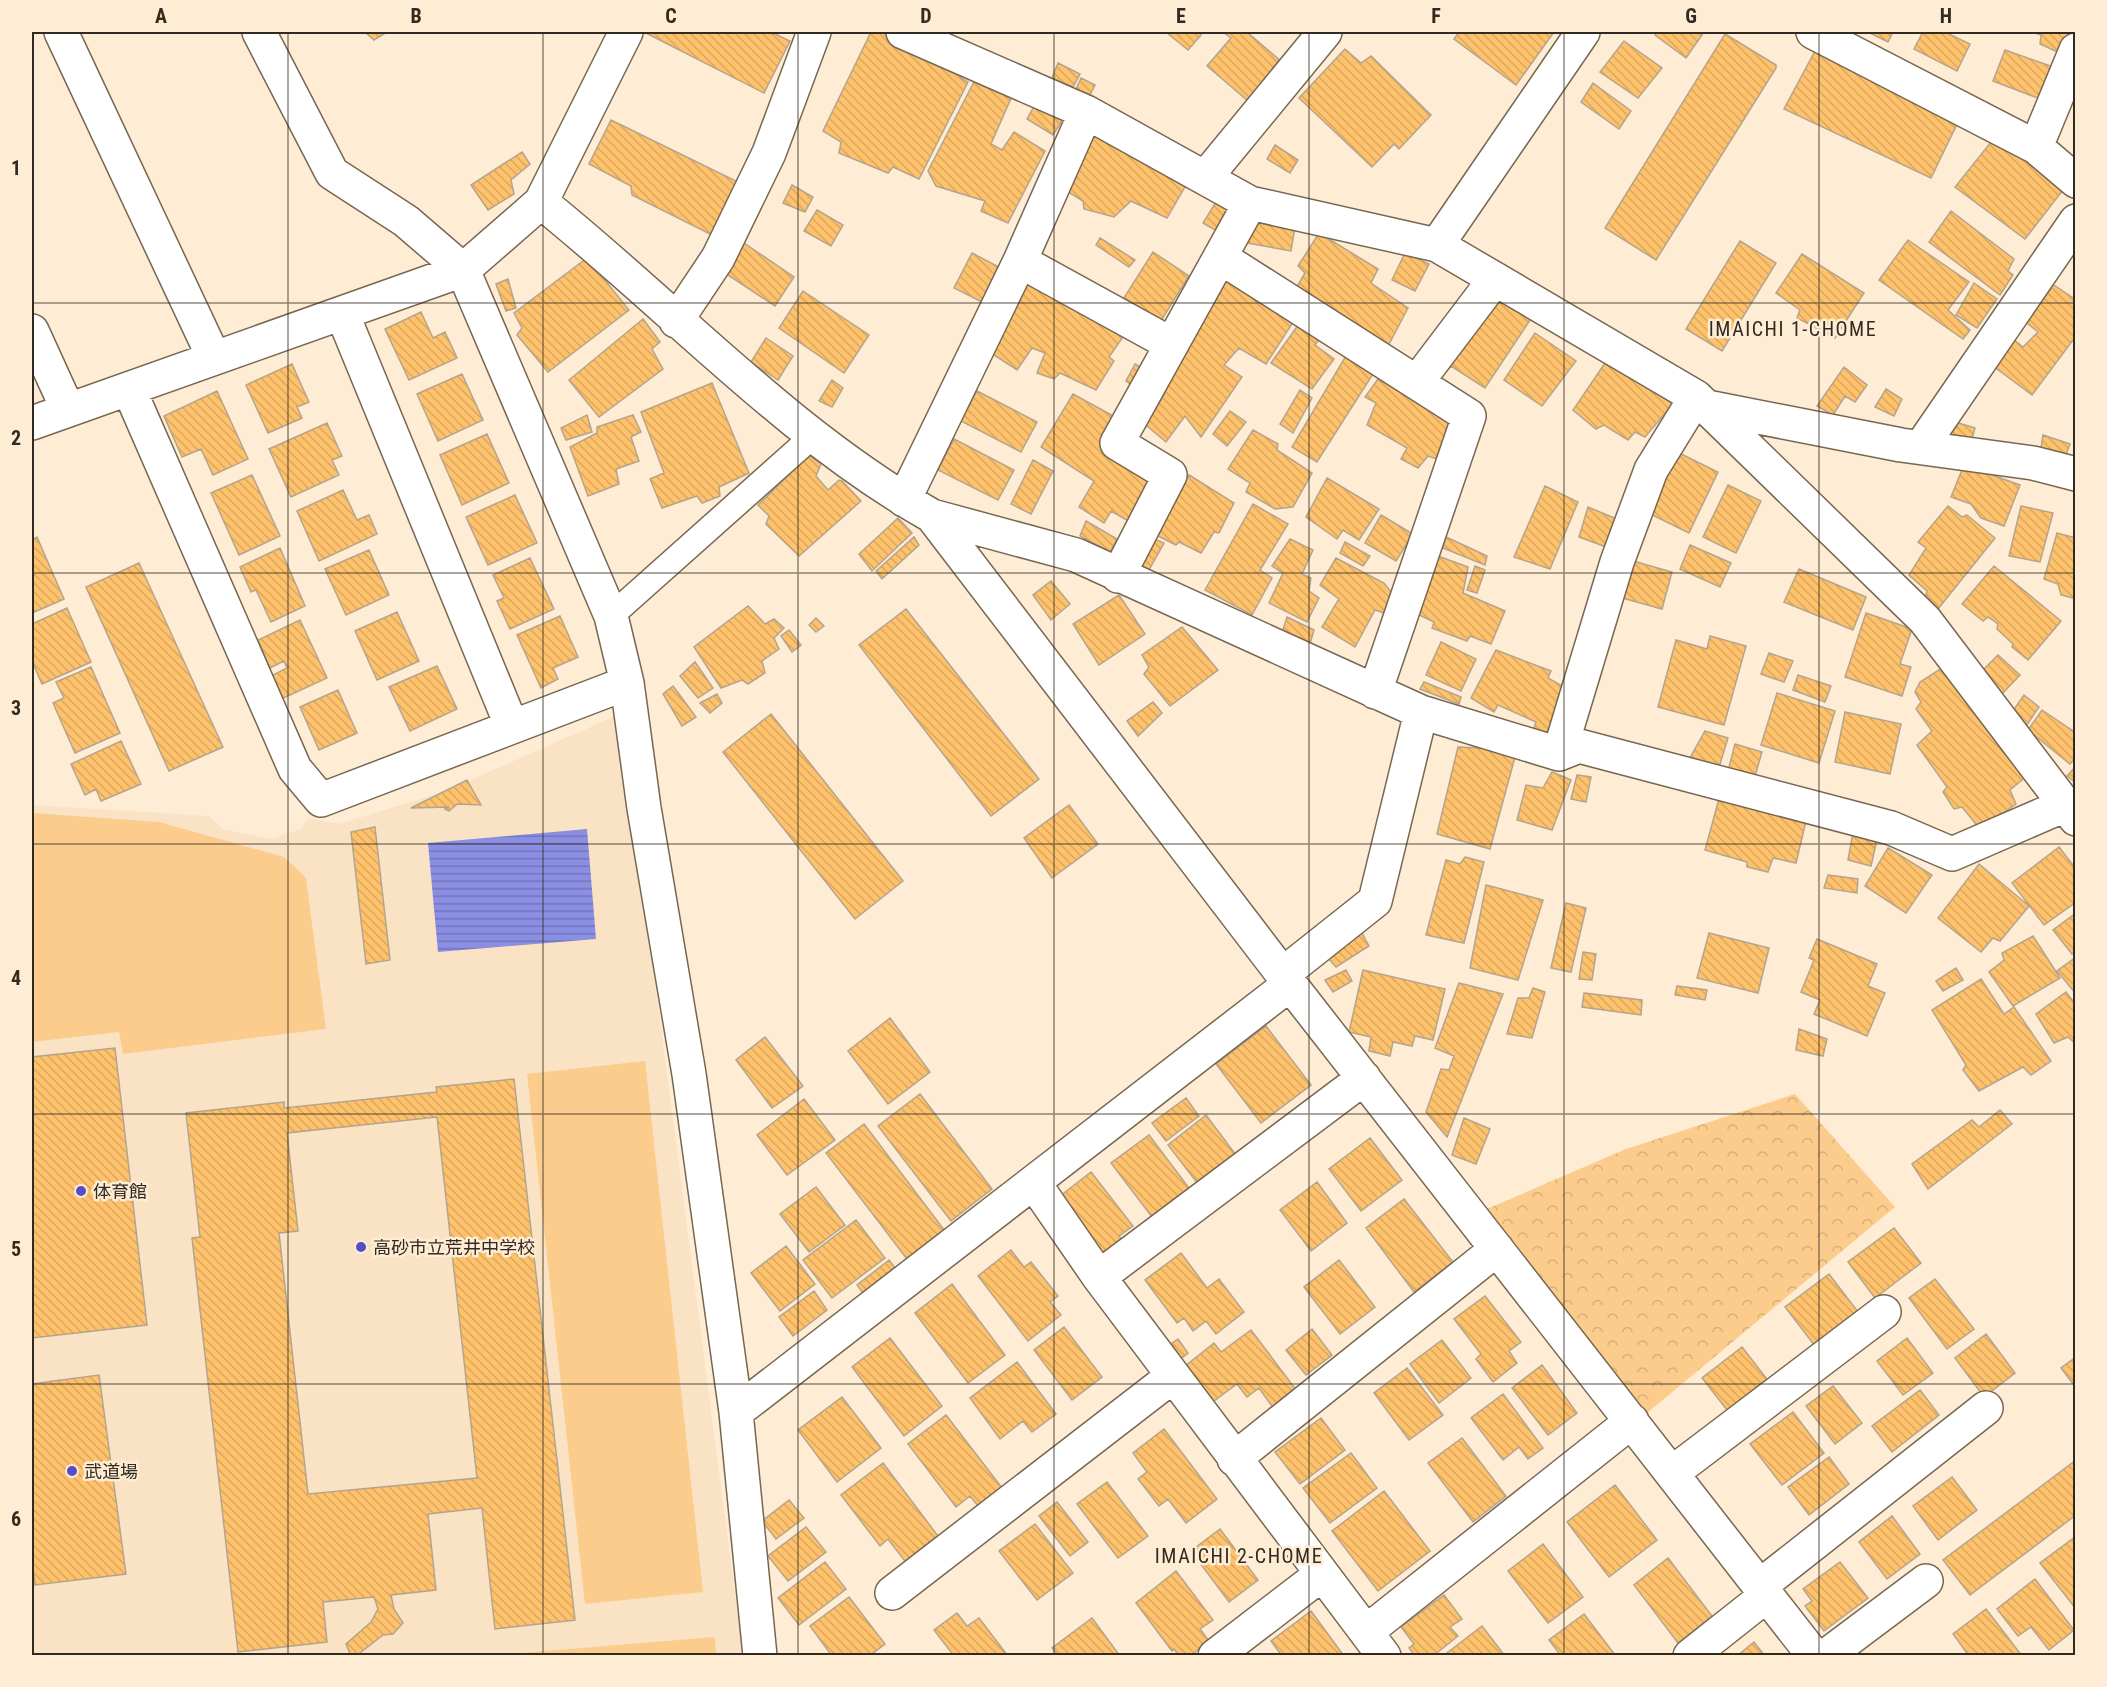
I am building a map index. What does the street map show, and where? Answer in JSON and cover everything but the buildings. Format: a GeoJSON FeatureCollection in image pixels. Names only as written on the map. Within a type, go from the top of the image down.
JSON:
{"type":"FeatureCollection","features":[{"type":"Feature","properties":{"kind":"street"},"geometry":{"type":"LineString","coordinates":[[61,32],[214,358]]}},
{"type":"Feature","properties":{"kind":"street"},"geometry":{"type":"LineString","coordinates":[[259,32],[332,173],[406,221],[463,270],[611,616],[627,683],[644,808],[689,1074],[736,1412],[760,1656]]}},
{"type":"Feature","properties":{"kind":"street"},"geometry":{"type":"LineString","coordinates":[[32,423],[463,270],[541,202],[626,32]]}},
{"type":"Feature","properties":{"kind":"street"},"geometry":{"type":"LineString","coordinates":[[676,321],[718,258],[769,153],[813,32]]}},
{"type":"Feature","properties":{"kind":"street"},"geometry":{"type":"LineString","coordinates":[[541,202],[590,242],[676,321],[813,435],[904,500],[932,516],[1076,555],[1421,712],[1558,754],[1580,746],[1891,828],[1952,854],[2070,812],[1925,620],[1702,402],[1437,245],[1251,202],[1086,112],[903,32]]}},
{"type":"Feature","properties":{"kind":"street"},"geometry":{"type":"LineString","coordinates":[[1205,178],[1325,32]]}},
{"type":"Feature","properties":{"kind":"street"},"geometry":{"type":"LineString","coordinates":[[1437,245],[1583,32]]}},
{"type":"Feature","properties":{"kind":"street"},"geometry":{"type":"LineString","coordinates":[[1813,32],[2036,147],[2076,181]]}},
{"type":"Feature","properties":{"kind":"street"},"geometry":{"type":"LineString","coordinates":[[2036,147],[2076,50]]}},
{"type":"Feature","properties":{"kind":"street"},"geometry":{"type":"LineString","coordinates":[[904,500],[1020,261],[1086,112]]}},
{"type":"Feature","properties":{"kind":"street"},"geometry":{"type":"LineString","coordinates":[[1118,576],[1170,475],[1117,443],[1251,202]]}},
{"type":"Feature","properties":{"kind":"street"},"geometry":{"type":"LineString","coordinates":[[1921,447],[2076,221]]}},
{"type":"Feature","properties":{"kind":"street"},"geometry":{"type":"LineString","coordinates":[[1220,257],[1469,416],[1376,692]]}},
{"type":"Feature","properties":{"kind":"street"},"geometry":{"type":"LineString","coordinates":[[1020,261],[1171,345]]}},
{"type":"Feature","properties":{"kind":"street"},"geometry":{"type":"LineString","coordinates":[[1417,382],[1495,279]]}},
{"type":"Feature","properties":{"kind":"street"},"geometry":{"type":"LineString","coordinates":[[342,313],[512,727]]}},
{"type":"Feature","properties":{"kind":"street"},"geometry":{"type":"LineString","coordinates":[[32,331],[68,411]]}},
{"type":"Feature","properties":{"kind":"street"},"geometry":{"type":"LineString","coordinates":[[129,389],[295,769],[321,800],[627,683]]}},
{"type":"Feature","properties":{"kind":"street"},"geometry":{"type":"LineString","coordinates":[[1702,402],[1921,447],[2033,463],[2076,474]]}},
{"type":"Feature","properties":{"kind":"street"},"geometry":{"type":"LineString","coordinates":[[1558,754],[1613,573],[1651,470],[1702,402]]}},
{"type":"Feature","properties":{"kind":"street"},"geometry":{"type":"LineString","coordinates":[[932,516],[1286,979],[1814,1656]]}},
{"type":"Feature","properties":{"kind":"street"},"geometry":{"type":"LineString","coordinates":[[736,1412],[1034,1183],[1286,979],[1375,901],[1421,712]]}},
{"type":"Feature","properties":{"kind":"street"},"geometry":{"type":"LineString","coordinates":[[1099,1277],[1364,1078]]}},
{"type":"Feature","properties":{"kind":"street"},"geometry":{"type":"LineString","coordinates":[[1034,1183],[1099,1277],[1375,1644],[1632,1422]]}},
{"type":"Feature","properties":{"kind":"street"},"geometry":{"type":"LineString","coordinates":[[1234,1459],[1497,1249]]}},
{"type":"Feature","properties":{"kind":"street"},"geometry":{"type":"LineString","coordinates":[[1672,1473],[1884,1312]]}},
{"type":"Feature","properties":{"kind":"street"},"geometry":{"type":"LineString","coordinates":[[892,1593],[1173,1376]]}},
{"type":"Feature","properties":{"kind":"street"},"geometry":{"type":"LineString","coordinates":[[1690,1656],[1763,1590],[1986,1408]]}},
{"type":"Feature","properties":{"kind":"street"},"geometry":{"type":"LineString","coordinates":[[1215,1656],[1322,1574]]}},
{"type":"Feature","properties":{"kind":"street"},"geometry":{"type":"LineString","coordinates":[[1826,1656],[1926,1581]]}},
{"type":"Feature","properties":{"kind":"lane"},"geometry":{"type":"LineString","coordinates":[[611,616],[813,435]]}},
{"type":"Feature","properties":{"kind":"shaded area","name":"高砂市立荒井中学校"},"geometry":{"type":"Polygon","coordinates":[[[620,714],[743,1655],[32,1655],[32,805],[209,816],[223,829],[271,839],[301,829],[308,818],[339,824],[446,791],[620,714]]]}},
{"type":"Feature","properties":{"kind":"green space"},"geometry":{"type":"Polygon","coordinates":[[[32,813],[159,822],[284,857],[306,878],[326,1029],[123,1054],[119,1032],[32,1042],[32,813]]]}},
{"type":"Feature","properties":{"kind":"green space"},"geometry":{"type":"Polygon","coordinates":[[[645,1061],[703,1592],[585,1604],[527,1074],[645,1061]]]}},
{"type":"Feature","properties":{"kind":"green space"},"geometry":{"type":"Polygon","coordinates":[[[1795,1094],[1895,1207],[1647,1413],[1487,1209],[1626,1149],[1795,1094]]]}},
{"type":"Feature","properties":{"kind":"green space"},"geometry":{"type":"Polygon","coordinates":[[[715,1637],[716,1655],[497,1655],[715,1637]]]}},
{"type":"Feature","properties":{"kind":"water"},"geometry":{"type":"Polygon","coordinates":[[[587,829],[596,939],[438,952],[428,843],[587,829]]]}},
{"type":"Feature","properties":{"kind":"place","name":"体育館"},"geometry":{"type":"Point","coordinates":[81,1191]}},
{"type":"Feature","properties":{"kind":"place","name":"高砂市立荒井中学校"},"geometry":{"type":"Point","coordinates":[361,1247]}},
{"type":"Feature","properties":{"kind":"place","name":"武道場"},"geometry":{"type":"Point","coordinates":[72,1471]}},
{"type":"Feature","properties":{"kind":"district","name":"IMAICHI 1-CHOME"},"geometry":{"type":"Point","coordinates":[1793,329]}},
{"type":"Feature","properties":{"kind":"district","name":"IMAICHI 2-CHOME"},"geometry":{"type":"Point","coordinates":[1239,1556]}}]}
